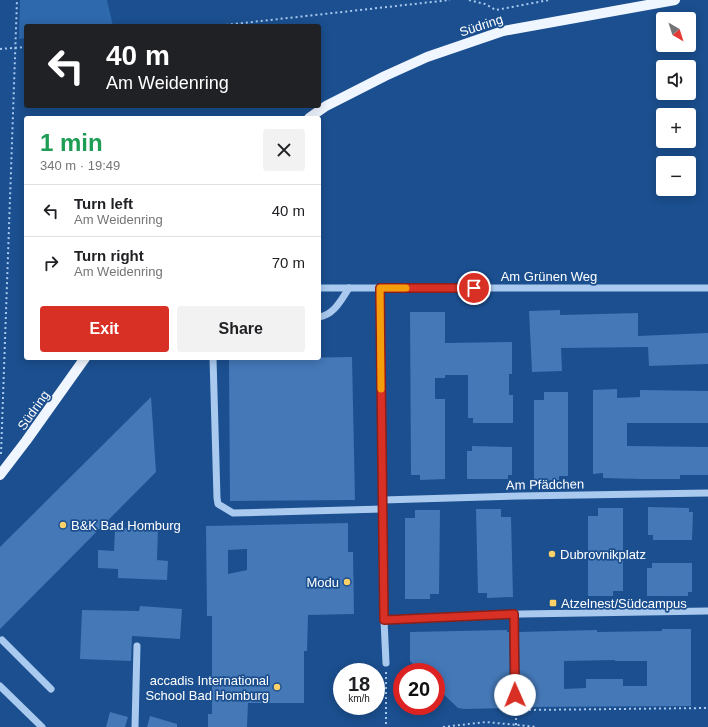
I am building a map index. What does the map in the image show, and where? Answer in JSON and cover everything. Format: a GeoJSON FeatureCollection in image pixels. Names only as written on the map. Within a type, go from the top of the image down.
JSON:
{"type":"FeatureCollection","features":[{"type":"Feature","properties":{"kind":"main road","name":"Südring"},"geometry":{"type":"LineString","coordinates":[[312,116],[326,106],[385,76],[427,57],[503,31],[674,0]]}},
{"type":"Feature","properties":{"kind":"main road","name":"Südring"},"geometry":{"type":"LineString","coordinates":[[0,475],[84,360]]}},
{"type":"Feature","properties":{"kind":"street","name":"Am Grünen Weg"},"geometry":{"type":"LineString","coordinates":[[321,288],[708,288]]}},
{"type":"Feature","properties":{"kind":"street"},"geometry":{"type":"LineString","coordinates":[[321,317],[325,316],[336,308],[349,288]]}},
{"type":"Feature","properties":{"kind":"street"},"geometry":{"type":"LineString","coordinates":[[380,288],[384,620],[386,663]]}},
{"type":"Feature","properties":{"kind":"street"},"geometry":{"type":"LineString","coordinates":[[213,360],[216,490],[218,504],[233,513],[383,509]]}},
{"type":"Feature","properties":{"kind":"street","name":"Am Pfädchen"},"geometry":{"type":"LineString","coordinates":[[383,500],[708,493]]}},
{"type":"Feature","properties":{"kind":"street"},"geometry":{"type":"LineString","coordinates":[[384,620],[514,614],[708,611]]}},
{"type":"Feature","properties":{"kind":"street"},"geometry":{"type":"LineString","coordinates":[[514,614],[518,710]]}},
{"type":"Feature","properties":{"kind":"street"},"geometry":{"type":"LineString","coordinates":[[2,640],[51,689]]}},
{"type":"Feature","properties":{"kind":"street"},"geometry":{"type":"LineString","coordinates":[[135,727],[137,646]]}},
{"type":"Feature","properties":{"kind":"street"},"geometry":{"type":"LineString","coordinates":[[0,686],[42,727]]}},
{"type":"Feature","properties":{"kind":"path"},"geometry":{"type":"LineString","coordinates":[[0,446],[17,0]]}},
{"type":"Feature","properties":{"kind":"path"},"geometry":{"type":"LineString","coordinates":[[234,24],[450,0]]}},
{"type":"Feature","properties":{"kind":"path"},"geometry":{"type":"LineString","coordinates":[[469,0],[485,4],[496,10],[549,0]]}},
{"type":"Feature","properties":{"kind":"path"},"geometry":{"type":"LineString","coordinates":[[484,0],[485,4]]}},
{"type":"Feature","properties":{"kind":"path"},"geometry":{"type":"LineString","coordinates":[[0,49],[24,47]]}},
{"type":"Feature","properties":{"kind":"path"},"geometry":{"type":"LineString","coordinates":[[386,663],[386,727]]}},
{"type":"Feature","properties":{"kind":"path"},"geometry":{"type":"LineString","coordinates":[[518,710],[708,708]]}},
{"type":"Feature","properties":{"kind":"path"},"geometry":{"type":"LineString","coordinates":[[442,727],[486,722],[537,727]]}},
{"type":"Feature","properties":{"kind":"shaded area"},"geometry":{"type":"Polygon","coordinates":[[[20,0],[107,0],[113,24],[24,24],[24,38],[19,39],[20,0]]]}},
{"type":"Feature","properties":{"kind":"building"},"geometry":{"type":"Polygon","coordinates":[[[560,310],[560,315],[638,313],[638,336],[708,333],[708,364],[649,366],[648,347],[561,348],[562,371],[532,372],[529,311],[560,310]]]}},
{"type":"Feature","properties":{"kind":"building"},"geometry":{"type":"Polygon","coordinates":[[[410,312],[445,312],[445,343],[512,342],[512,374],[509,374],[509,395],[513,395],[513,423],[473,423],[473,418],[468,418],[468,375],[445,375],[445,378],[435,378],[435,399],[445,399],[445,479],[420,480],[420,475],[411,475],[410,312]]]}},
{"type":"Feature","properties":{"kind":"building"},"geometry":{"type":"Polygon","coordinates":[[[352,357],[355,500],[230,501],[229,360],[321,360],[321,358],[352,357]]]}},
{"type":"Feature","properties":{"kind":"building"},"geometry":{"type":"Polygon","coordinates":[[[617,389],[617,398],[640,397],[640,390],[708,391],[708,423],[627,423],[627,446],[708,447],[708,475],[680,475],[680,479],[640,479],[603,478],[603,473],[593,474],[593,390],[617,389]]]}},
{"type":"Feature","properties":{"kind":"building"},"geometry":{"type":"Polygon","coordinates":[[[544,392],[568,392],[568,476],[559,476],[559,480],[534,481],[534,400],[544,400],[544,392]]]}},
{"type":"Feature","properties":{"kind":"building","name":"B&K Bad Homburg"},"geometry":{"type":"Polygon","coordinates":[[[151,397],[156,472],[0,629],[0,547],[151,397]]]}},
{"type":"Feature","properties":{"kind":"building"},"geometry":{"type":"Polygon","coordinates":[[[472,446],[512,447],[512,475],[508,475],[508,479],[467,479],[467,451],[472,451],[472,446]]]}},
{"type":"Feature","properties":{"kind":"building"},"geometry":{"type":"Polygon","coordinates":[[[648,507],[689,508],[689,512],[693,512],[692,540],[653,540],[653,535],[648,535],[648,507]]]}},
{"type":"Feature","properties":{"kind":"building"},"geometry":{"type":"Polygon","coordinates":[[[598,508],[623,508],[623,591],[613,591],[613,596],[588,596],[588,516],[598,516],[598,508]]]}},
{"type":"Feature","properties":{"kind":"building"},"geometry":{"type":"Polygon","coordinates":[[[476,509],[501,509],[501,517],[511,517],[513,597],[487,598],[487,593],[478,593],[476,509]]]}},
{"type":"Feature","properties":{"kind":"building"},"geometry":{"type":"Polygon","coordinates":[[[415,510],[440,510],[439,594],[430,594],[430,599],[405,599],[405,518],[415,518],[415,510]]]}},
{"type":"Feature","properties":{"kind":"building"},"geometry":{"type":"Polygon","coordinates":[[[348,523],[348,552],[353,552],[354,614],[308,615],[307,651],[304,651],[304,703],[248,703],[247,727],[208,727],[208,714],[212,714],[212,616],[207,616],[206,526],[348,523]],[[247,549],[228,550],[228,574],[247,570],[247,549]]]}},
{"type":"Feature","properties":{"kind":"building"},"geometry":{"type":"Polygon","coordinates":[[[115,528],[158,529],[157,560],[168,561],[167,580],[118,578],[118,569],[98,568],[98,550],[114,551],[115,528]]]}},
{"type":"Feature","properties":{"kind":"building"},"geometry":{"type":"Polygon","coordinates":[[[652,563],[692,563],[692,592],[688,592],[688,596],[647,596],[647,568],[652,568],[652,563]]]}},
{"type":"Feature","properties":{"kind":"building"},"geometry":{"type":"Polygon","coordinates":[[[140,606],[182,609],[180,639],[132,636],[131,661],[80,659],[82,610],[139,611],[140,606]]]}},
{"type":"Feature","properties":{"kind":"building"},"geometry":{"type":"Polygon","coordinates":[[[662,629],[691,629],[691,706],[520,707],[519,632],[597,630],[597,632],[662,631],[662,629]],[[564,661],[564,689],[586,688],[586,679],[623,679],[623,686],[647,686],[647,661],[564,661]]]}},
{"type":"Feature","properties":{"kind":"building"},"geometry":{"type":"Polygon","coordinates":[[[507,630],[507,632],[509,632],[510,707],[458,708],[445,696],[445,663],[412,663],[410,661],[410,632],[507,630]]]}},
{"type":"Feature","properties":{"kind":"building"},"geometry":{"type":"Polygon","coordinates":[[[110,712],[128,717],[125,727],[106,727],[110,712]]]}},
{"type":"Feature","properties":{"kind":"building"},"geometry":{"type":"Polygon","coordinates":[[[150,716],[177,724],[177,727],[147,727],[150,716]]]}},
{"type":"Feature","properties":{"kind":"slow traffic"},"geometry":{"type":"LineString","coordinates":[[381,389],[380,288],[406,288]]}},
{"type":"Feature","properties":{"kind":"place","name":"B&K Bad Homburg"},"geometry":{"type":"Point","coordinates":[63,525]}},
{"type":"Feature","properties":{"kind":"place","name":"Dubrovnikplatz"},"geometry":{"type":"Point","coordinates":[552,554]}},
{"type":"Feature","properties":{"kind":"place","name":"Modu"},"geometry":{"type":"Point","coordinates":[347,582]}},
{"type":"Feature","properties":{"kind":"place","name":"Atzelnest/Südcampus"},"geometry":{"type":"Point","coordinates":[553,603]}},
{"type":"Feature","properties":{"kind":"place","name":"accadis International School Bad Homburg"},"geometry":{"type":"Point","coordinates":[277,687]}},
{"type":"Feature","properties":{"kind":"route"},"geometry":{"type":"LineString","coordinates":[[474,288],[380,288],[384,620],[514,614],[515,695]]}}]}
